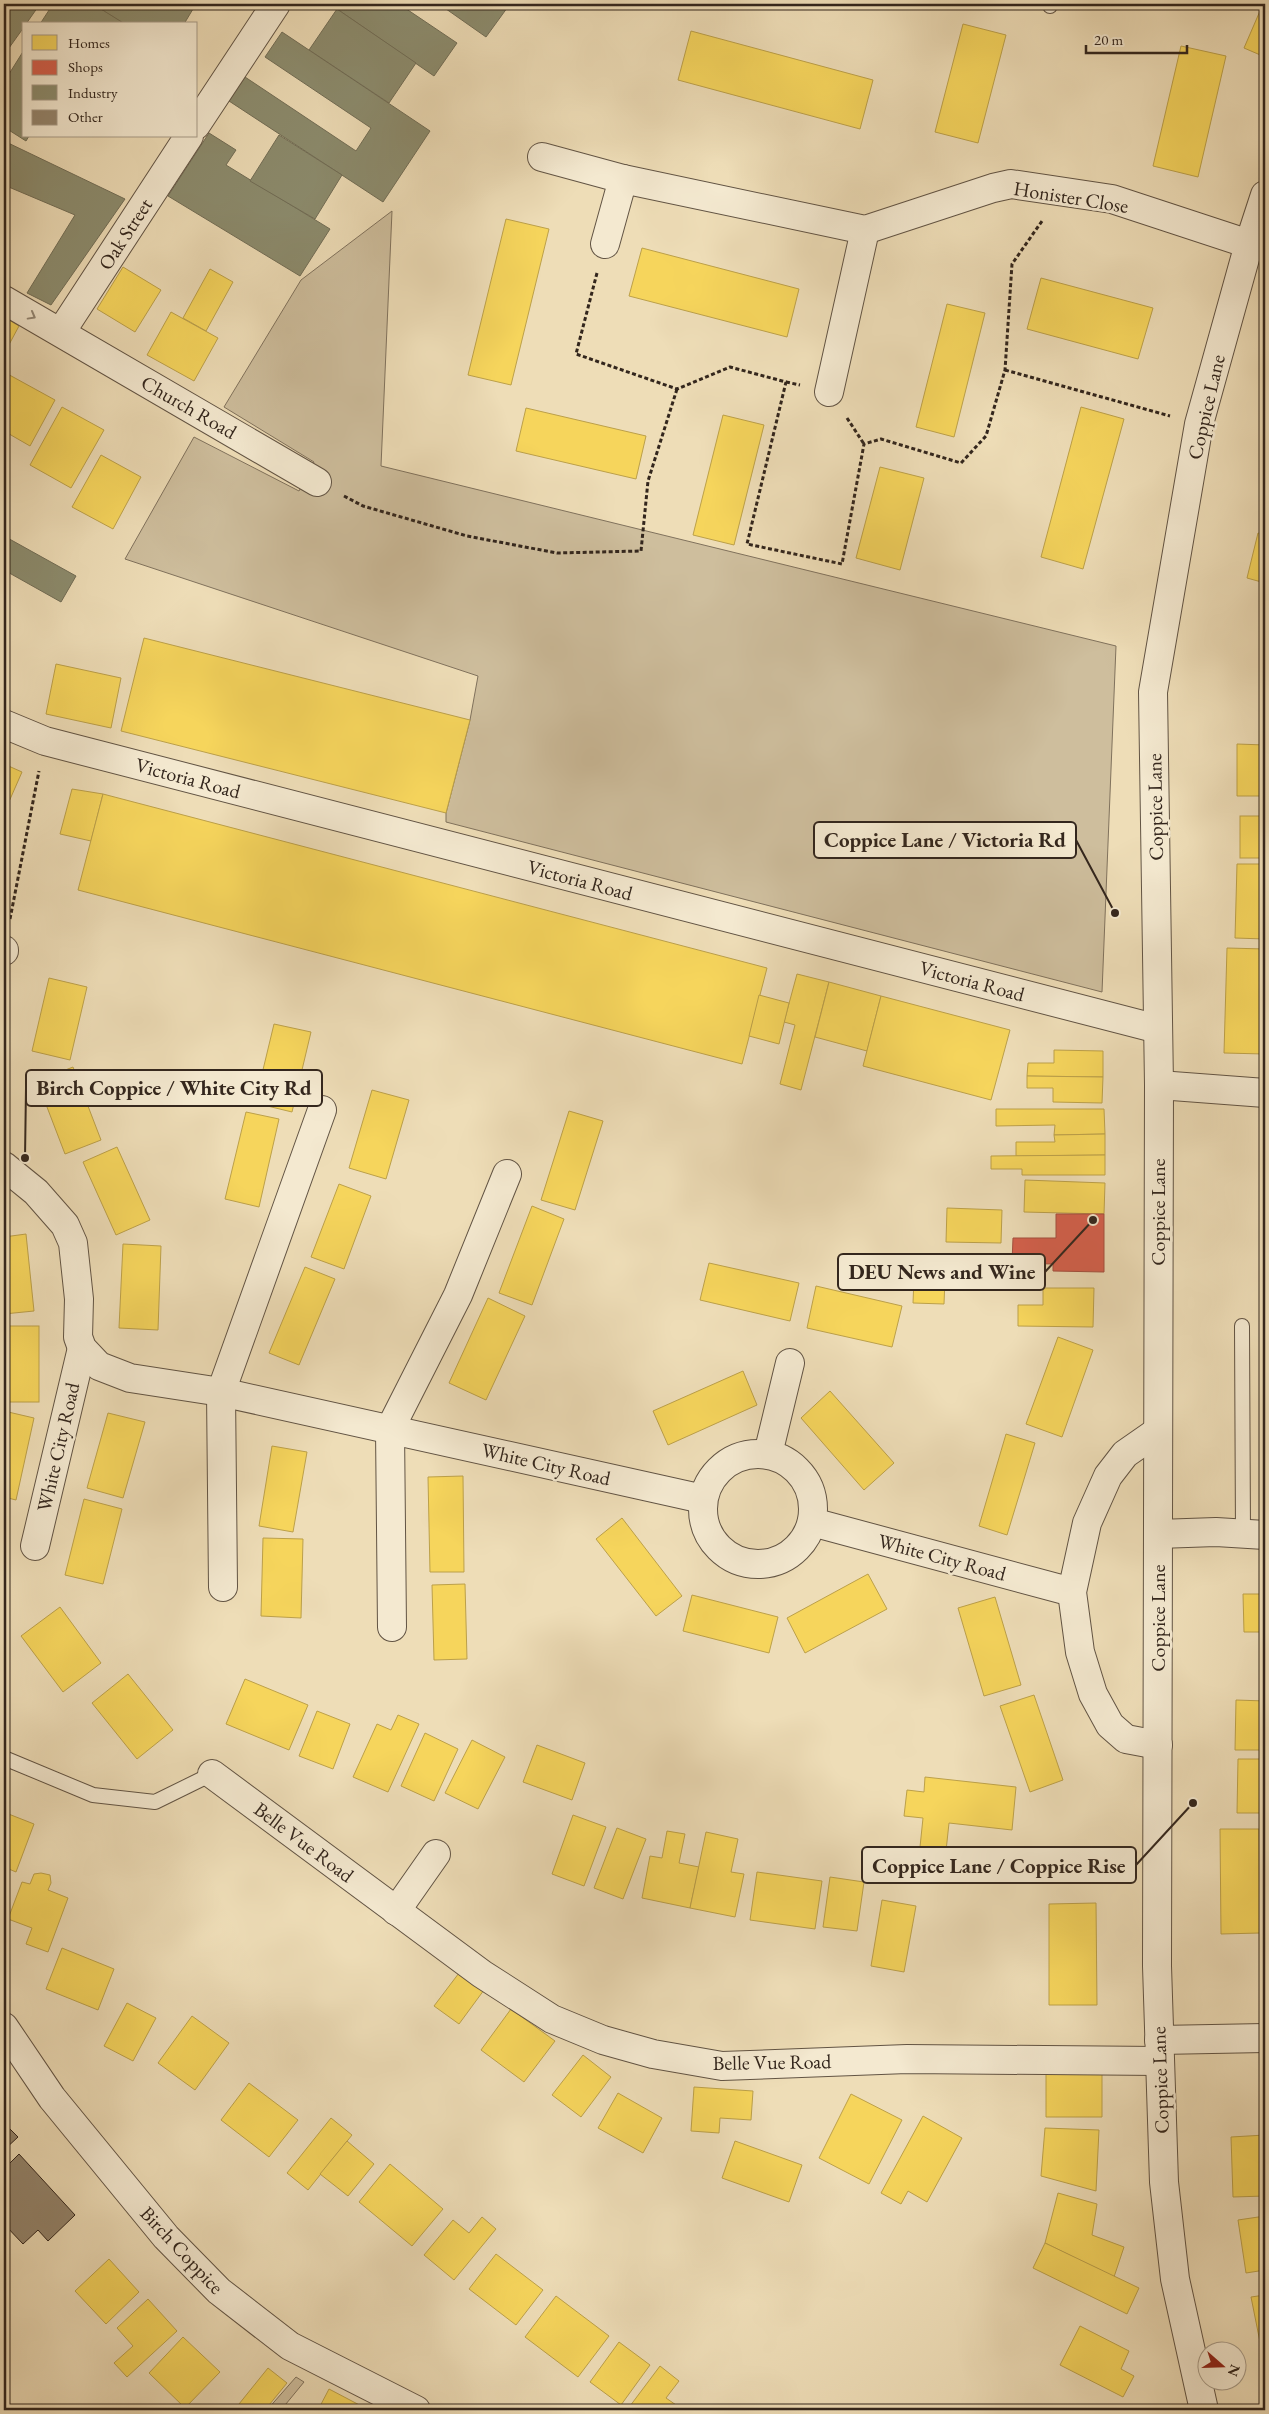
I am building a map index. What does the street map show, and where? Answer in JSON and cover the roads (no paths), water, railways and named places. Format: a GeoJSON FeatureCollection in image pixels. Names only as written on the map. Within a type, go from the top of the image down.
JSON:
{"type":"FeatureCollection","features":[{"type":"Feature","properties":{"kind":"street"},"geometry":{"type":"LineString","coordinates":[[198,123],[276,4]]}},
{"type":"Feature","properties":{"kind":"street","name":"Oak Street"},"geometry":{"type":"LineString","coordinates":[[61,332],[188,138]]}},
{"type":"Feature","properties":{"kind":"street"},"geometry":{"type":"LineString","coordinates":[[542,157],[623,179],[865,230],[829,392]]}},
{"type":"Feature","properties":{"kind":"street"},"geometry":{"type":"LineString","coordinates":[[605,244],[623,179]]}},
{"type":"Feature","properties":{"kind":"street","name":"Honister Close"},"geometry":{"type":"LineString","coordinates":[[865,230],[993,188],[1011,184],[1112,199],[1249,244]]}},
{"type":"Feature","properties":{"kind":"street","name":"Coppice Lane"},"geometry":{"type":"LineString","coordinates":[[1204,2410],[1175,2279],[1164,2182],[1159,2050],[1157,1981],[1158,1029],[1153,692],[1199,424],[1249,244],[1265,195]]}},
{"type":"Feature","properties":{"kind":"street","name":"Church Road"},"geometry":{"type":"LineString","coordinates":[[4,300],[316,482]]}},
{"type":"Feature","properties":{"kind":"street","name":"Victoria Road"},"geometry":{"type":"LineString","coordinates":[[4,724],[45,741],[1158,1029]]}},
{"type":"Feature","properties":{"kind":"street"},"geometry":{"type":"LineString","coordinates":[[1158,1085],[1265,1093]]}},
{"type":"Feature","properties":{"kind":"street"},"geometry":{"type":"LineString","coordinates":[[223,1587],[221,1392],[322,1110]]}},
{"type":"Feature","properties":{"kind":"street","name":"White City Road"},"geometry":{"type":"LineString","coordinates":[[4,1166],[36,1192],[65,1225],[73,1243],[79,1299],[78,1336],[82,1348],[99,1366],[130,1378],[221,1392],[703,1499]]}},
{"type":"Feature","properties":{"kind":"street"},"geometry":{"type":"LineString","coordinates":[[392,1627],[390,1429],[458,1295],[507,1174]]}},
{"type":"Feature","properties":{"kind":"street","name":"White City Road"},"geometry":{"type":"LineString","coordinates":[[35,1546],[82,1348]]}},
{"type":"Feature","properties":{"kind":"street"},"geometry":{"type":"LineString","coordinates":[[768,1454],[790,1362]]}},
{"type":"Feature","properties":{"kind":"street"},"geometry":{"type":"LineString","coordinates":[[1158,1431],[1126,1454],[1108,1476],[1087,1523],[1072,1592],[1080,1652],[1093,1694],[1110,1725],[1126,1739],[1158,1746]]}},
{"type":"Feature","properties":{"kind":"street"},"geometry":{"type":"LineString","coordinates":[[746,1454],[768,1454],[788,1462],[805,1478],[813,1499],[812,1522],[802,1544],[782,1560],[759,1565],[734,1560],[715,1545],[704,1523],[703,1499],[711,1479],[726,1463],[746,1454]]}},
{"type":"Feature","properties":{"kind":"street","name":"White City Road"},"geometry":{"type":"LineString","coordinates":[[812,1522],[1072,1592]]}},
{"type":"Feature","properties":{"kind":"street"},"geometry":{"type":"LineString","coordinates":[[1158,1534],[1216,1532],[1254,1534]]}},
{"type":"Feature","properties":{"kind":"street","name":"Belle Vue Road"},"geometry":{"type":"LineString","coordinates":[[212,1774],[482,1974],[552,2019],[603,2040],[653,2054],[722,2066],[1159,2050],[1265,2038]]}},
{"type":"Feature","properties":{"kind":"street"},"geometry":{"type":"LineString","coordinates":[[396,1911],[436,1854]]}},
{"type":"Feature","properties":{"kind":"street","name":"Birch Coppice"},"geometry":{"type":"LineString","coordinates":[[4,2027],[52,2098],[166,2237],[219,2292],[290,2346],[416,2410]]}},
{"type":"Feature","properties":{"kind":"lane"},"geometry":{"type":"LineString","coordinates":[[1242,1326],[1254,1534]]}},
{"type":"Feature","properties":{"kind":"lane"},"geometry":{"type":"LineString","coordinates":[[4,1758],[93,1795],[155,1802],[212,1774]]}},
{"type":"Feature","properties":{"kind":"place","name":"Coppice Lane / Victoria Rd"},"geometry":{"type":"Point","coordinates":[1115,913]}},
{"type":"Feature","properties":{"kind":"place","name":"Birch Coppice / White City Rd"},"geometry":{"type":"Point","coordinates":[25,1158]}},
{"type":"Feature","properties":{"kind":"place","name":"DEU News and Wine"},"geometry":{"type":"Point","coordinates":[1093,1220]}},
{"type":"Feature","properties":{"kind":"place","name":"Coppice Lane / Coppice Rise"},"geometry":{"type":"Point","coordinates":[1193,1803]}}]}
